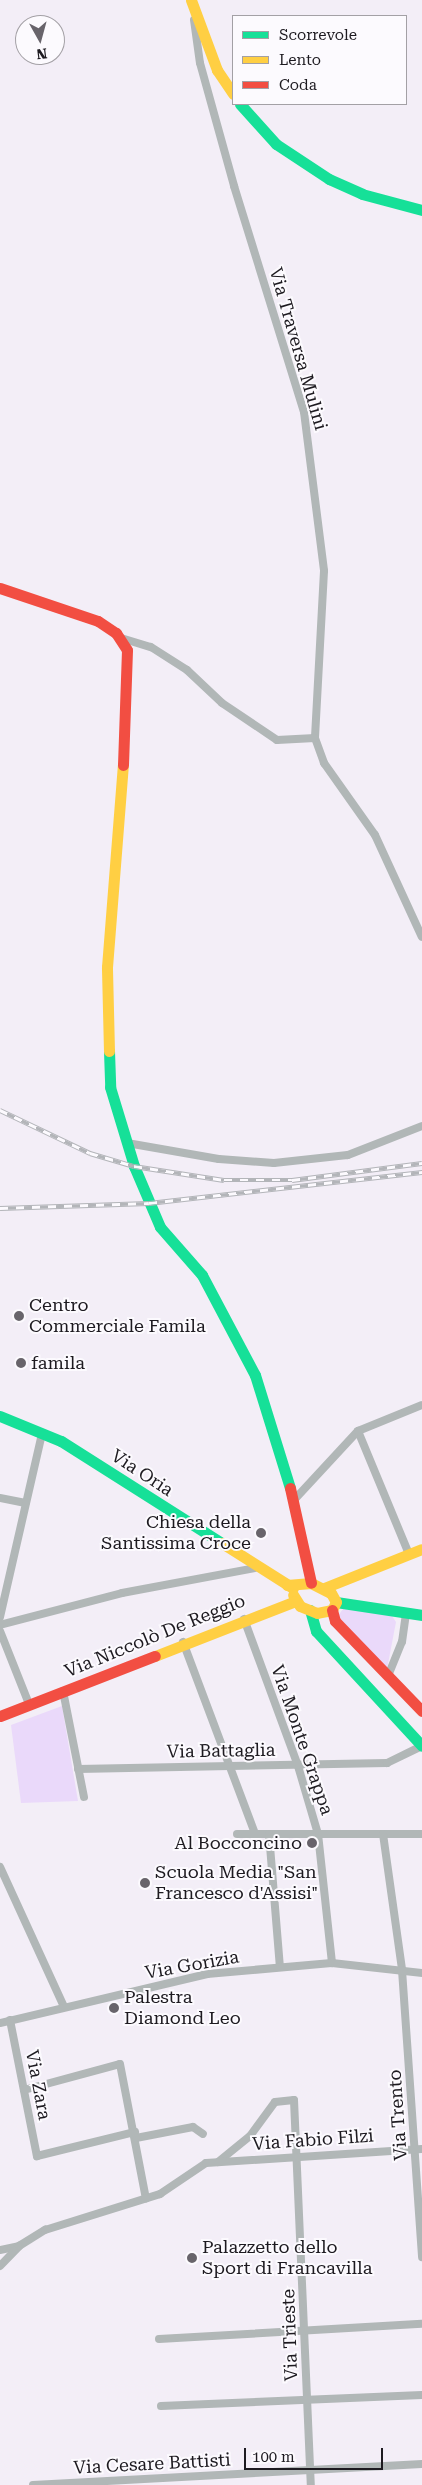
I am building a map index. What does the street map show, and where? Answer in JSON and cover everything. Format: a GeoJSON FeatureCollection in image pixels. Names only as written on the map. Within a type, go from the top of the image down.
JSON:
{"type":"FeatureCollection","features":[{"type":"Feature","properties":{"kind":"street"},"geometry":{"type":"LineString","coordinates":[[191,0],[194,18],[217,70],[232,92]]}},
{"type":"Feature","properties":{"kind":"street","name":"Via Traversa Mulini"},"geometry":{"type":"LineString","coordinates":[[194,18],[200,63],[234,186],[304,412],[324,571],[316,738],[324,763],[375,835],[422,937]]}},
{"type":"Feature","properties":{"kind":"street"},"geometry":{"type":"LineString","coordinates":[[241,105],[276,144],[329,179],[362,194],[422,210]]}},
{"type":"Feature","properties":{"kind":"street"},"geometry":{"type":"LineString","coordinates":[[0,588],[98,621],[121,638],[151,647],[187,670],[222,703],[277,740],[316,738]]}},
{"type":"Feature","properties":{"kind":"street"},"geometry":{"type":"LineString","coordinates":[[121,638],[130,667],[112,871],[106,1047],[112,1097],[127,1143],[160,1227],[173,1248],[202,1275],[255,1375],[294,1500],[311,1583]]}},
{"type":"Feature","properties":{"kind":"street"},"geometry":{"type":"LineString","coordinates":[[127,1143],[219,1159],[274,1163],[348,1155],[422,1126]]}},
{"type":"Feature","properties":{"kind":"street"},"geometry":{"type":"LineString","coordinates":[[294,1500],[358,1431],[422,1405]]}},
{"type":"Feature","properties":{"kind":"street","name":"Via Oria"},"geometry":{"type":"LineString","coordinates":[[0,1416],[42,1433],[255,1568],[291,1586]]}},
{"type":"Feature","properties":{"kind":"street"},"geometry":{"type":"LineString","coordinates":[[358,1431],[410,1554]]}},
{"type":"Feature","properties":{"kind":"street"},"geometry":{"type":"LineString","coordinates":[[0,1617],[42,1433]]}},
{"type":"Feature","properties":{"kind":"street"},"geometry":{"type":"LineString","coordinates":[[0,1498],[26,1503]]}},
{"type":"Feature","properties":{"kind":"street"},"geometry":{"type":"LineString","coordinates":[[324,1588],[422,1549]]}},
{"type":"Feature","properties":{"kind":"street"},"geometry":{"type":"LineString","coordinates":[[0,1625],[113,1595],[255,1568]]}},
{"type":"Feature","properties":{"kind":"street"},"geometry":{"type":"LineString","coordinates":[[422,1711],[335,1620],[334,1606],[324,1588],[311,1583],[291,1586],[295,1600],[310,1610],[316,1631],[422,1746]]}},
{"type":"Feature","properties":{"kind":"street","name":"Via Niccolò De Reggio"},"geometry":{"type":"LineString","coordinates":[[0,1716],[183,1642],[295,1600]]}},
{"type":"Feature","properties":{"kind":"street"},"geometry":{"type":"LineString","coordinates":[[310,1610],[334,1606],[406,1612],[422,1616]]}},
{"type":"Feature","properties":{"kind":"street"},"geometry":{"type":"LineString","coordinates":[[388,1676],[402,1642],[406,1612]]}},
{"type":"Feature","properties":{"kind":"street","name":"Via Monte Grappa"},"geometry":{"type":"LineString","coordinates":[[244,1619],[298,1766],[318,1834],[332,1963]]}},
{"type":"Feature","properties":{"kind":"street"},"geometry":{"type":"LineString","coordinates":[[0,1631],[30,1704]]}},
{"type":"Feature","properties":{"kind":"street"},"geometry":{"type":"LineString","coordinates":[[183,1642],[233,1766],[255,1834]]}},
{"type":"Feature","properties":{"kind":"street"},"geometry":{"type":"LineString","coordinates":[[63,1691],[84,1797]]}},
{"type":"Feature","properties":{"kind":"street","name":"Via Battaglia"},"geometry":{"type":"LineString","coordinates":[[78,1769],[387,1763],[422,1746]]}},
{"type":"Feature","properties":{"kind":"street"},"geometry":{"type":"LineString","coordinates":[[237,1834],[422,1834]]}},
{"type":"Feature","properties":{"kind":"street"},"geometry":{"type":"LineString","coordinates":[[268,1834],[280,1968]]}},
{"type":"Feature","properties":{"kind":"street","name":"Via Trento"},"geometry":{"type":"LineString","coordinates":[[383,1834],[402,1970],[419,2149],[422,2258]]}},
{"type":"Feature","properties":{"kind":"street"},"geometry":{"type":"LineString","coordinates":[[0,1867],[64,2007]]}},
{"type":"Feature","properties":{"kind":"street","name":"Via Gorizia"},"geometry":{"type":"LineString","coordinates":[[0,2023],[207,1974],[332,1963],[422,1973]]}},
{"type":"Feature","properties":{"kind":"street","name":"Via Zara"},"geometry":{"type":"LineString","coordinates":[[10,2020],[37,2156],[135,2135]]}},
{"type":"Feature","properties":{"kind":"street"},"geometry":{"type":"LineString","coordinates":[[0,2266],[19,2246],[45,2230],[146,2199],[120,2064],[24,2090]]}},
{"type":"Feature","properties":{"kind":"street","name":"Via Trieste"},"geometry":{"type":"LineString","coordinates":[[218,2162],[250,2136],[275,2102],[287,2099],[295,2103],[311,2485]]}},
{"type":"Feature","properties":{"kind":"street"},"geometry":{"type":"LineString","coordinates":[[135,2135],[193,2127],[202,2134]]}},
{"type":"Feature","properties":{"kind":"street","name":"Via Fabio Filzi"},"geometry":{"type":"LineString","coordinates":[[146,2199],[206,2162],[297,2154],[419,2149]]}},
{"type":"Feature","properties":{"kind":"street"},"geometry":{"type":"LineString","coordinates":[[0,2250],[19,2246]]}},
{"type":"Feature","properties":{"kind":"street"},"geometry":{"type":"LineString","coordinates":[[159,2338],[422,2324]]}},
{"type":"Feature","properties":{"kind":"street"},"geometry":{"type":"LineString","coordinates":[[161,2406],[422,2395]]}},
{"type":"Feature","properties":{"kind":"street","name":"Via Cesare Battisti"},"geometry":{"type":"LineString","coordinates":[[33,2485],[422,2464]]}},
{"type":"Feature","properties":{"kind":"shaded area"},"geometry":{"type":"Polygon","coordinates":[[[345,1606],[392,1616],[396,1622],[387,1669],[340,1620],[338,1616],[345,1606]]]}},
{"type":"Feature","properties":{"kind":"shaded area"},"geometry":{"type":"Polygon","coordinates":[[[62,1706],[78,1801],[21,1803],[11,1725],[62,1706]]]}},
{"type":"Feature","properties":{"kind":"railway"},"geometry":{"type":"LineString","coordinates":[[0,1110],[90,1153],[134,1166],[224,1180],[292,1180],[422,1163]]}},
{"type":"Feature","properties":{"kind":"railway"},"geometry":{"type":"LineString","coordinates":[[0,1208],[149,1203],[422,1172]]}},
{"type":"Feature","properties":{"kind":"traffic: fast"},"geometry":{"type":"LineString","coordinates":[[241,105],[276,144],[329,179],[362,194],[422,210]]}},
{"type":"Feature","properties":{"kind":"traffic: fast"},"geometry":{"type":"LineString","coordinates":[[109,1051],[110,1087],[134,1166],[160,1227],[202,1275],[255,1375],[290,1488]]}},
{"type":"Feature","properties":{"kind":"traffic: fast"},"geometry":{"type":"LineString","coordinates":[[0,1416],[61,1441],[222,1543]]}},
{"type":"Feature","properties":{"kind":"traffic: fast"},"geometry":{"type":"LineString","coordinates":[[336,1602],[422,1615]]}},
{"type":"Feature","properties":{"kind":"traffic: fast"},"geometry":{"type":"LineString","coordinates":[[310,1610],[316,1631],[422,1746]]}},
{"type":"Feature","properties":{"kind":"traffic: slow"},"geometry":{"type":"LineString","coordinates":[[191,0],[217,70],[232,92]]}},
{"type":"Feature","properties":{"kind":"traffic: slow"},"geometry":{"type":"LineString","coordinates":[[109,1051],[107,967],[123,765]]}},
{"type":"Feature","properties":{"kind":"traffic: slow"},"geometry":{"type":"LineString","coordinates":[[222,1543],[293,1588]]}},
{"type":"Feature","properties":{"kind":"traffic: slow"},"geometry":{"type":"LineString","coordinates":[[324,1588],[422,1549]]}},
{"type":"Feature","properties":{"kind":"traffic: slow"},"geometry":{"type":"LineString","coordinates":[[287,1585],[311,1583],[331,1593],[336,1602],[332,1610],[317,1613],[300,1606],[293,1595]]}},
{"type":"Feature","properties":{"kind":"traffic: slow"},"geometry":{"type":"LineString","coordinates":[[155,1656],[295,1601]]}},
{"type":"Feature","properties":{"kind":"traffic: jam"},"geometry":{"type":"LineString","coordinates":[[0,588],[98,621],[116,633],[127,650],[123,765]]}},
{"type":"Feature","properties":{"kind":"traffic: jam"},"geometry":{"type":"LineString","coordinates":[[290,1488],[311,1583]]}},
{"type":"Feature","properties":{"kind":"traffic: jam"},"geometry":{"type":"LineString","coordinates":[[332,1610],[335,1621],[422,1711]]}},
{"type":"Feature","properties":{"kind":"traffic: jam"},"geometry":{"type":"LineString","coordinates":[[0,1716],[155,1656]]}},
{"type":"Feature","properties":{"kind":"place","name":"Centro Commerciale Famila"},"geometry":{"type":"Point","coordinates":[19,1316]}},
{"type":"Feature","properties":{"kind":"place","name":"famila"},"geometry":{"type":"Point","coordinates":[21,1363]}},
{"type":"Feature","properties":{"kind":"place","name":"Chiesa della Santissima Croce"},"geometry":{"type":"Point","coordinates":[261,1533]}},
{"type":"Feature","properties":{"kind":"place","name":"Al Bocconcino"},"geometry":{"type":"Point","coordinates":[312,1843]}},
{"type":"Feature","properties":{"kind":"place","name":"Scuola Media \"San Francesco d'Assisi\""},"geometry":{"type":"Point","coordinates":[145,1883]}},
{"type":"Feature","properties":{"kind":"place","name":"Palestra Diamond Leo"},"geometry":{"type":"Point","coordinates":[114,2008]}},
{"type":"Feature","properties":{"kind":"place","name":"Palazzetto dello Sport di Francavilla"},"geometry":{"type":"Point","coordinates":[192,2258]}}]}
